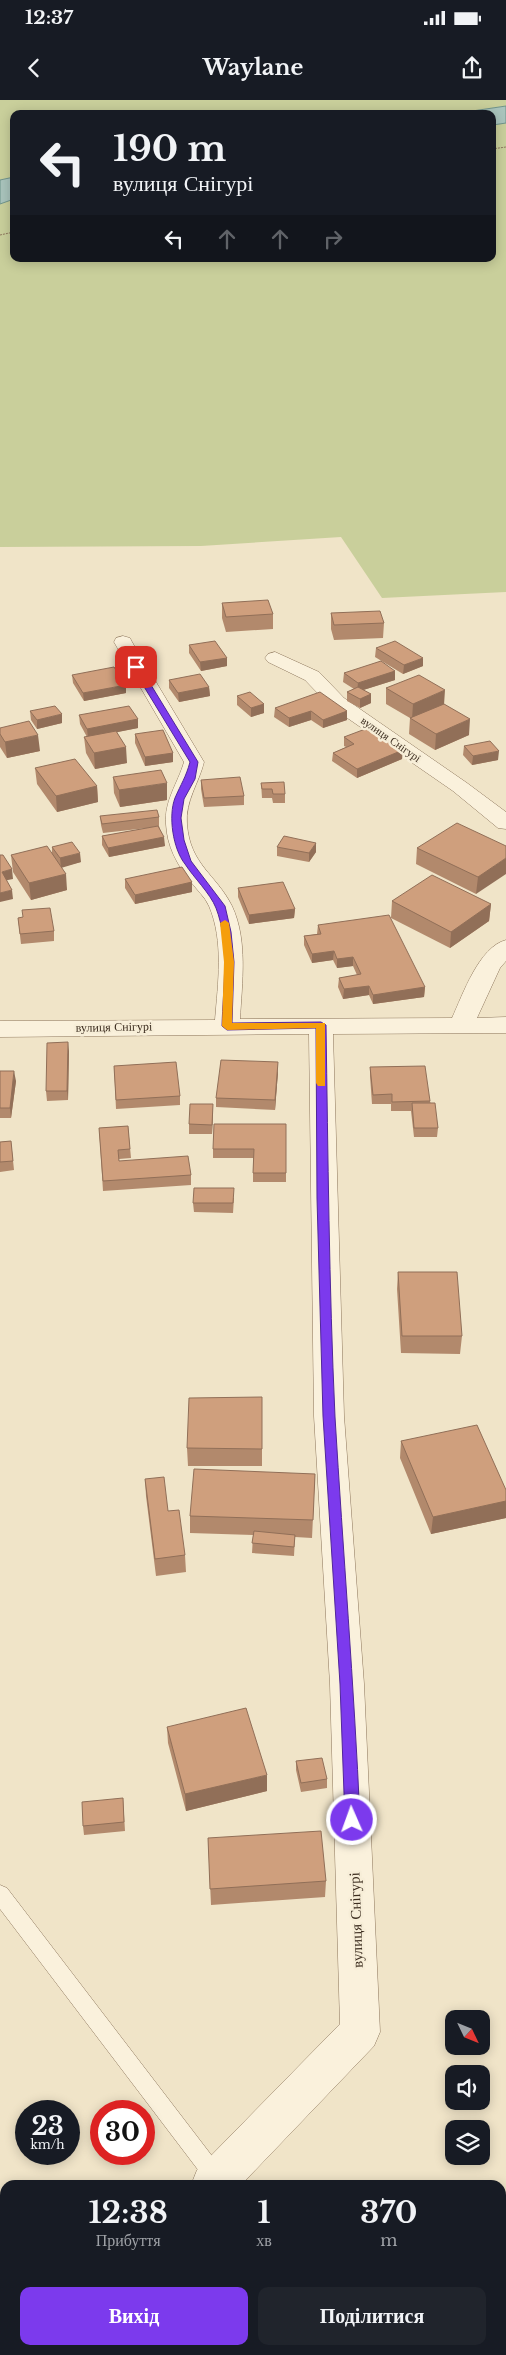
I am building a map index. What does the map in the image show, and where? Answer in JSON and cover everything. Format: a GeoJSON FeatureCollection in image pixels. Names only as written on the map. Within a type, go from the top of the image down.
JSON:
{"type":"FeatureCollection","features":[{"type":"Feature","properties":{"kind":"street"},"geometry":{"type":"LineString","coordinates":[[123,642],[194,762],[190,779],[179,799],[177,818],[179,840],[187,861],[221,906],[227,932],[229,962],[227,1026]]}},
{"type":"Feature","properties":{"kind":"street","name":"вулиця Снігурі"},"geometry":{"type":"LineString","coordinates":[[275,658],[312,676],[337,702],[460,787],[506,823]]}},
{"type":"Feature","properties":{"kind":"street"},"geometry":{"type":"LineString","coordinates":[[461,1025],[489,965],[506,948]]}},
{"type":"Feature","properties":{"kind":"street","name":"вулиця Снігурі"},"geometry":{"type":"LineString","coordinates":[[217,2180],[360,2032],[347,1684],[329,1416],[323,1198],[321,1025]]}},
{"type":"Feature","properties":{"kind":"street","name":"вулиця Снігурі"},"geometry":{"type":"LineString","coordinates":[[0,1029],[506,1025]]}},
{"type":"Feature","properties":{"kind":"lane"},"geometry":{"type":"LineString","coordinates":[[0,1894],[214,2180]]}},
{"type":"Feature","properties":{"kind":"green space"},"geometry":{"type":"Polygon","coordinates":[[[0,100],[506,100],[506,106],[479,110],[10,110],[10,178],[0,180],[0,100]]]}},
{"type":"Feature","properties":{"kind":"green space"},"geometry":{"type":"Polygon","coordinates":[[[506,123],[506,592],[382,598],[341,537],[201,546],[0,547],[0,204],[10,200],[10,262],[496,262],[496,125],[506,123]]]}},
{"type":"Feature","properties":{"kind":"water"},"geometry":{"type":"Polygon","coordinates":[[[506,106],[506,123],[496,125],[496,110],[479,110],[506,106]]]}},
{"type":"Feature","properties":{"kind":"water"},"geometry":{"type":"Polygon","coordinates":[[[10,178],[10,200],[0,204],[0,180],[10,178]]]}},
{"type":"Feature","properties":{"kind":"building"},"geometry":{"type":"Polygon","coordinates":[[[268,600],[273,614],[226,617],[222,603],[268,600]]]}},
{"type":"Feature","properties":{"kind":"building"},"geometry":{"type":"Polygon","coordinates":[[[380,611],[384,623],[334,625],[331,613],[380,611]]]}},
{"type":"Feature","properties":{"kind":"building"},"geometry":{"type":"Polygon","coordinates":[[[215,641],[227,658],[200,662],[189,645],[215,641]]]}},
{"type":"Feature","properties":{"kind":"building"},"geometry":{"type":"Polygon","coordinates":[[[395,641],[423,658],[404,665],[376,648],[395,641]]]}},
{"type":"Feature","properties":{"kind":"building"},"geometry":{"type":"Polygon","coordinates":[[[381,661],[395,671],[358,683],[344,673],[381,661]]]}},
{"type":"Feature","properties":{"kind":"building"},"geometry":{"type":"Polygon","coordinates":[[[114,667],[126,685],[83,693],[72,675],[114,667]]]}},
{"type":"Feature","properties":{"kind":"building"},"geometry":{"type":"Polygon","coordinates":[[[200,674],[209,687],[178,693],[169,680],[200,674]]]}},
{"type":"Feature","properties":{"kind":"building"},"geometry":{"type":"Polygon","coordinates":[[[419,675],[445,690],[413,704],[386,688],[419,675]]]}},
{"type":"Feature","properties":{"kind":"building"},"geometry":{"type":"Polygon","coordinates":[[[358,687],[371,694],[360,699],[347,692],[358,687]]]}},
{"type":"Feature","properties":{"kind":"building"},"geometry":{"type":"Polygon","coordinates":[[[250,692],[264,704],[251,708],[237,696],[250,692]]]}},
{"type":"Feature","properties":{"kind":"building"},"geometry":{"type":"Polygon","coordinates":[[[320,692],[347,711],[323,720],[311,711],[289,718],[275,708],[320,692]]]}},
{"type":"Feature","properties":{"kind":"building"},"geometry":{"type":"Polygon","coordinates":[[[444,704],[470,719],[436,734],[410,718],[444,704]]]}},
{"type":"Feature","properties":{"kind":"building"},"geometry":{"type":"Polygon","coordinates":[[[55,706],[62,714],[37,720],[30,711],[55,706]]]}},
{"type":"Feature","properties":{"kind":"building"},"geometry":{"type":"Polygon","coordinates":[[[129,706],[138,719],[87,729],[79,715],[129,706]]]}},
{"type":"Feature","properties":{"kind":"building"},"geometry":{"type":"Polygon","coordinates":[[[29,721],[38,735],[5,742],[0,734],[0,728],[29,721]]]}},
{"type":"Feature","properties":{"kind":"building"},"geometry":{"type":"Polygon","coordinates":[[[368,728],[403,750],[357,769],[333,753],[354,744],[344,737],[368,728]]]}},
{"type":"Feature","properties":{"kind":"building"},"geometry":{"type":"Polygon","coordinates":[[[163,730],[173,753],[145,757],[135,734],[163,730]]]}},
{"type":"Feature","properties":{"kind":"building"},"geometry":{"type":"Polygon","coordinates":[[[116,731],[126,747],[94,753],[84,737],[116,731]]]}},
{"type":"Feature","properties":{"kind":"building"},"geometry":{"type":"Polygon","coordinates":[[[490,741],[499,751],[473,756],[464,746],[490,741]]]}},
{"type":"Feature","properties":{"kind":"building"},"geometry":{"type":"Polygon","coordinates":[[[75,759],[97,786],[56,796],[35,768],[75,759]]]}},
{"type":"Feature","properties":{"kind":"building"},"geometry":{"type":"Polygon","coordinates":[[[161,770],[167,783],[119,790],[113,777],[161,770]]]}},
{"type":"Feature","properties":{"kind":"building"},"geometry":{"type":"Polygon","coordinates":[[[240,777],[244,796],[204,798],[201,780],[240,777]]]}},
{"type":"Feature","properties":{"kind":"building"},"geometry":{"type":"Polygon","coordinates":[[[284,782],[285,794],[273,794],[272,789],[262,789],[261,783],[284,782]]]}},
{"type":"Feature","properties":{"kind":"building"},"geometry":{"type":"Polygon","coordinates":[[[157,810],[159,817],[102,824],[100,816],[157,810]]]}},
{"type":"Feature","properties":{"kind":"building"},"geometry":{"type":"Polygon","coordinates":[[[457,823],[506,846],[506,858],[478,877],[417,848],[457,823]]]}},
{"type":"Feature","properties":{"kind":"building"},"geometry":{"type":"Polygon","coordinates":[[[158,826],[164,837],[108,848],[102,836],[158,826]]]}},
{"type":"Feature","properties":{"kind":"building"},"geometry":{"type":"Polygon","coordinates":[[[284,836],[316,843],[309,853],[277,847],[284,836]]]}},
{"type":"Feature","properties":{"kind":"building"},"geometry":{"type":"Polygon","coordinates":[[[72,842],[80,853],[60,858],[52,847],[72,842]]]}},
{"type":"Feature","properties":{"kind":"building"},"geometry":{"type":"Polygon","coordinates":[[[47,846],[66,874],[29,883],[11,855],[47,846]]]}},
{"type":"Feature","properties":{"kind":"building"},"geometry":{"type":"Polygon","coordinates":[[[0,855],[3,855],[12,869],[2,872],[12,890],[0,893],[0,855]]]}},
{"type":"Feature","properties":{"kind":"building"},"geometry":{"type":"Polygon","coordinates":[[[182,867],[192,882],[135,895],[125,879],[182,867]]]}},
{"type":"Feature","properties":{"kind":"building"},"geometry":{"type":"Polygon","coordinates":[[[432,875],[491,904],[451,932],[392,901],[432,875]]]}},
{"type":"Feature","properties":{"kind":"building"},"geometry":{"type":"Polygon","coordinates":[[[283,882],[295,909],[249,915],[238,888],[283,882]]]}},
{"type":"Feature","properties":{"kind":"building"},"geometry":{"type":"Polygon","coordinates":[[[50,908],[54,931],[20,934],[18,918],[23,917],[22,910],[50,908]]]}},
{"type":"Feature","properties":{"kind":"building"},"geometry":{"type":"Polygon","coordinates":[[[389,915],[425,987],[373,995],[369,986],[344,989],[339,978],[361,974],[353,957],[337,959],[334,951],[312,954],[304,936],[321,934],[318,925],[389,915]]]}},
{"type":"Feature","properties":{"kind":"building"},"geometry":{"type":"Polygon","coordinates":[[[68,1042],[67,1091],[46,1091],[47,1043],[68,1042]]]}},
{"type":"Feature","properties":{"kind":"building"},"geometry":{"type":"Polygon","coordinates":[[[221,1060],[278,1062],[275,1100],[216,1098],[221,1060]]]}},
{"type":"Feature","properties":{"kind":"building"},"geometry":{"type":"Polygon","coordinates":[[[176,1062],[180,1096],[116,1100],[114,1066],[176,1062]]]}},
{"type":"Feature","properties":{"kind":"building"},"geometry":{"type":"Polygon","coordinates":[[[425,1066],[430,1101],[392,1102],[392,1094],[373,1095],[370,1067],[425,1066]]]}},
{"type":"Feature","properties":{"kind":"building"},"geometry":{"type":"Polygon","coordinates":[[[0,1071],[14,1071],[10,1108],[0,1108],[0,1071]]]}},
{"type":"Feature","properties":{"kind":"building"},"geometry":{"type":"Polygon","coordinates":[[[412,1103],[435,1103],[438,1128],[414,1128],[412,1103]]]}},
{"type":"Feature","properties":{"kind":"building"},"geometry":{"type":"Polygon","coordinates":[[[190,1104],[213,1104],[212,1125],[189,1124],[190,1104]]]}},
{"type":"Feature","properties":{"kind":"building"},"geometry":{"type":"Polygon","coordinates":[[[214,1124],[286,1124],[286,1173],[253,1173],[254,1149],[213,1149],[214,1124]]]}},
{"type":"Feature","properties":{"kind":"building"},"geometry":{"type":"Polygon","coordinates":[[[128,1126],[130,1149],[118,1150],[119,1161],[188,1156],[191,1175],[103,1181],[99,1128],[128,1126]]]}},
{"type":"Feature","properties":{"kind":"building"},"geometry":{"type":"Polygon","coordinates":[[[11,1141],[13,1161],[0,1162],[0,1142],[11,1141]]]}},
{"type":"Feature","properties":{"kind":"building"},"geometry":{"type":"Polygon","coordinates":[[[194,1188],[234,1188],[233,1203],[193,1203],[194,1188]]]}},
{"type":"Feature","properties":{"kind":"building"},"geometry":{"type":"Polygon","coordinates":[[[398,1272],[457,1272],[462,1336],[402,1336],[398,1272]]]}},
{"type":"Feature","properties":{"kind":"building"},"geometry":{"type":"Polygon","coordinates":[[[262,1397],[262,1449],[187,1448],[189,1398],[262,1397]]]}},
{"type":"Feature","properties":{"kind":"building"},"geometry":{"type":"Polygon","coordinates":[[[477,1425],[506,1490],[506,1501],[433,1517],[401,1441],[477,1425]]]}},
{"type":"Feature","properties":{"kind":"building"},"geometry":{"type":"Polygon","coordinates":[[[194,1469],[315,1474],[313,1520],[190,1516],[194,1469]]]}},
{"type":"Feature","properties":{"kind":"building"},"geometry":{"type":"Polygon","coordinates":[[[164,1477],[168,1511],[179,1510],[185,1555],[155,1559],[145,1479],[164,1477]]]}},
{"type":"Feature","properties":{"kind":"building"},"geometry":{"type":"Polygon","coordinates":[[[254,1531],[295,1535],[294,1547],[252,1543],[254,1531]]]}},
{"type":"Feature","properties":{"kind":"building"},"geometry":{"type":"Polygon","coordinates":[[[246,1708],[267,1775],[185,1794],[167,1727],[246,1708]]]}},
{"type":"Feature","properties":{"kind":"building"},"geometry":{"type":"Polygon","coordinates":[[[322,1758],[327,1779],[301,1783],[296,1761],[322,1758]]]}},
{"type":"Feature","properties":{"kind":"building"},"geometry":{"type":"Polygon","coordinates":[[[123,1798],[124,1822],[83,1826],[82,1802],[123,1798]]]}},
{"type":"Feature","properties":{"kind":"building"},"geometry":{"type":"Polygon","coordinates":[[[321,1831],[326,1881],[210,1889],[208,1838],[321,1831]]]}},
{"type":"Feature","properties":{"kind":"slow traffic"},"geometry":{"type":"LineString","coordinates":[[225,923],[229,962],[227,1026],[321,1025],[322,1083]]}},
{"type":"Feature","properties":{"kind":"route"},"geometry":{"type":"LineString","coordinates":[[136,667],[194,762],[190,779],[179,799],[177,818],[179,840],[187,861],[204,886],[221,906],[227,932],[229,962],[227,1026],[321,1025],[323,1198],[329,1416],[347,1684],[352,1820]]}}]}
